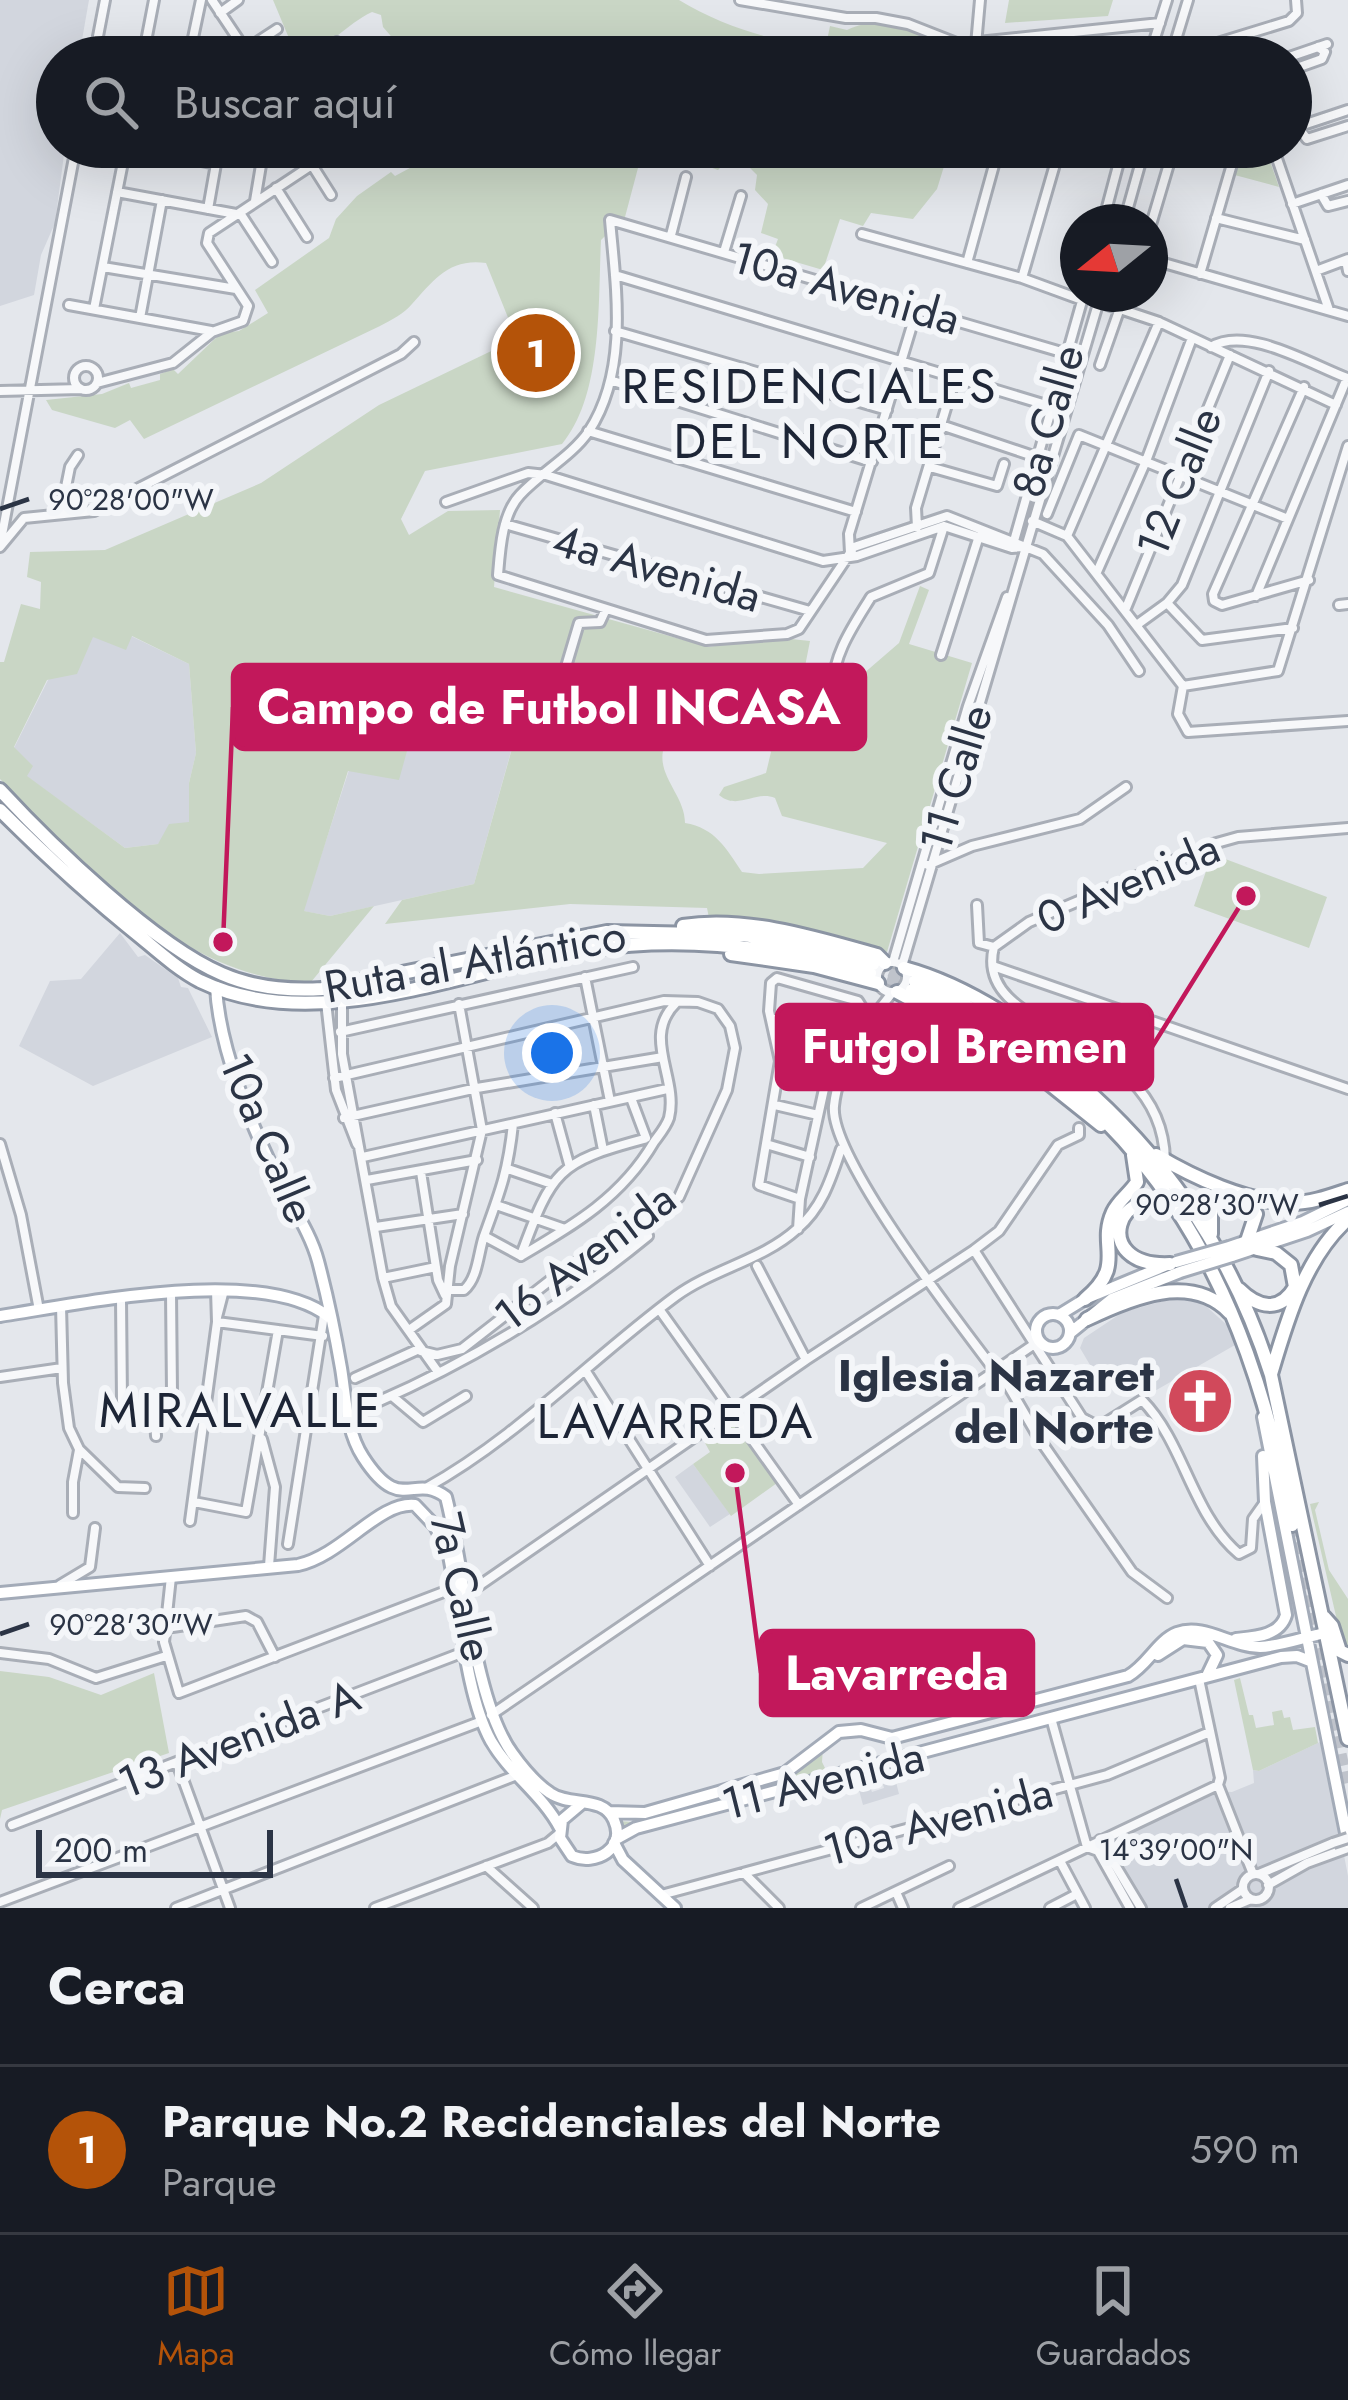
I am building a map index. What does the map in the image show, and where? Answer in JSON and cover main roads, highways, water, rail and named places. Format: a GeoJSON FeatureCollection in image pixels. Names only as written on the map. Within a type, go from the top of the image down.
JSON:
{"type":"FeatureCollection","features":[{"type":"Feature","properties":{"kind":"highway","name":"Ruta al Atlántico"},"geometry":{"type":"LineString","coordinates":[[0,790],[176,948],[222,974],[286,991],[322,988],[579,935],[664,937]]}},
{"type":"Feature","properties":{"kind":"highway","name":"Ruta al Atlántico"},"geometry":{"type":"LineString","coordinates":[[0,810],[123,923],[182,969],[216,987],[281,1003],[342,1001],[664,937]]}},
{"type":"Feature","properties":{"kind":"highway"},"geometry":{"type":"LineString","coordinates":[[886,971],[877,956],[751,927],[687,925],[664,937],[671,949],[886,971],[976,999],[1050,1046],[1103,1094],[1130,1142],[1182,1214],[1236,1319],[1262,1392],[1292,1525]]}},
{"type":"Feature","properties":{"kind":"highway"},"geometry":{"type":"LineString","coordinates":[[1119,1118],[1015,1033],[904,989],[970,1018],[1025,1052],[1085,1100],[1174,1183],[1212,1241],[1271,1375],[1348,1739]]}},
{"type":"Feature","properties":{"kind":"highway"},"geometry":{"type":"LineString","coordinates":[[1130,1142],[1200,1178],[1275,1201],[1311,1201],[1348,1190]]}},
{"type":"Feature","properties":{"kind":"highway"},"geometry":{"type":"LineString","coordinates":[[1085,1299],[1100,1287],[1108,1270],[1112,1213],[1137,1182],[1130,1142]]}},
{"type":"Feature","properties":{"kind":"highway"},"geometry":{"type":"LineString","coordinates":[[1212,1241],[1208,1206],[1214,1198],[1246,1202],[1256,1214],[1252,1245],[1276,1253],[1291,1265],[1296,1280],[1291,1295],[1280,1304],[1262,1305],[1233,1283]]}},
{"type":"Feature","properties":{"kind":"highway"},"geometry":{"type":"LineString","coordinates":[[1175,1266],[1132,1258],[1120,1240],[1120,1223],[1140,1202],[1168,1205],[1182,1214]]}},
{"type":"Feature","properties":{"kind":"highway"},"geometry":{"type":"LineString","coordinates":[[1271,1375],[1304,1284],[1348,1215]]}},
{"type":"Feature","properties":{"kind":"highway"},"geometry":{"type":"LineString","coordinates":[[1087,1319],[1137,1299],[1186,1291],[1220,1302],[1236,1319]]}},
{"type":"Feature","properties":{"kind":"highway"},"geometry":{"type":"LineString","coordinates":[[1321,1614],[1332,1626],[1340,1651],[1348,1654]]}},
{"type":"Feature","properties":{"kind":"main road","name":"10a Calle"},"geometry":{"type":"LineString","coordinates":[[216,987],[220,1022],[248,1110],[315,1251],[326,1315]]}},
{"type":"Feature","properties":{"kind":"main road"},"geometry":{"type":"LineString","coordinates":[[1252,1245],[1348,1200]]}},
{"type":"Feature","properties":{"kind":"main road"},"geometry":{"type":"LineString","coordinates":[[1059,1316],[1085,1299],[1175,1266],[1348,1215]]}},
{"type":"Feature","properties":{"kind":"main road"},"geometry":{"type":"LineString","coordinates":[[1070,1333],[1067,1322],[1048,1315],[1040,1321],[1037,1342],[1058,1348],[1070,1333],[1128,1290],[1175,1266]]}},
{"type":"Feature","properties":{"kind":"main road"},"geometry":{"type":"LineString","coordinates":[[308,1305],[323,1288]]}},
{"type":"Feature","properties":{"kind":"main road"},"geometry":{"type":"LineString","coordinates":[[0,1316],[220,1290],[253,1292],[308,1305],[326,1315]]}},
{"type":"Feature","properties":{"kind":"main road","name":"7a Calle"},"geometry":{"type":"LineString","coordinates":[[326,1315],[353,1437],[380,1480],[396,1491],[437,1492],[486,1718],[549,1792],[580,1804]]}},
{"type":"Feature","properties":{"kind":"main road"},"geometry":{"type":"LineString","coordinates":[[1224,1640],[1270,1633],[1283,1624],[1286,1615],[1265,1502],[1262,1392]]}},
{"type":"Feature","properties":{"kind":"main road"},"geometry":{"type":"LineString","coordinates":[[1264,1435],[1348,1843]]}},
{"type":"Feature","properties":{"kind":"main road"},"geometry":{"type":"LineString","coordinates":[[0,1593],[298,1565],[330,1555],[382,1512],[385,1490],[380,1480]]}},
{"type":"Feature","properties":{"kind":"main road"},"geometry":{"type":"LineString","coordinates":[[425,1513],[426,1498],[437,1492]]}},
{"type":"Feature","properties":{"kind":"main road","name":"7a Calle"},"geometry":{"type":"LineString","coordinates":[[382,1512],[409,1503],[425,1513],[448,1551],[461,1591],[467,1651],[496,1749],[545,1802],[557,1837]]}},
{"type":"Feature","properties":{"kind":"main road","name":"11 Avenida"},"geometry":{"type":"LineString","coordinates":[[609,1812],[645,1813],[785,1773],[839,1732],[861,1730],[892,1738],[1128,1676],[1150,1660],[1167,1638],[1182,1631],[1264,1647],[1325,1633]]}},
{"type":"Feature","properties":{"kind":"main road"},"geometry":{"type":"LineString","coordinates":[[1150,1660],[1183,1640],[1208,1642],[1217,1654],[1203,1678]]}},
{"type":"Feature","properties":{"kind":"main road","name":"11 Avenida"},"geometry":{"type":"LineString","coordinates":[[615,1841],[636,1828],[1203,1678],[1288,1656],[1310,1661]]}},
{"type":"Feature","properties":{"kind":"main road"},"geometry":{"type":"LineString","coordinates":[[615,1841],[605,1855],[592,1860],[578,1859],[557,1837],[566,1813],[580,1804],[594,1804],[609,1812],[623,1860],[675,1908]]}},
{"type":"Feature","properties":{"kind":"main road"},"geometry":{"type":"LineString","coordinates":[[605,1855],[623,1860]]}},
{"type":"Feature","properties":{"kind":"tunnel"},"geometry":{"type":"LineString","coordinates":[[873,964],[915,981]]}},
{"type":"Feature","properties":{"kind":"tunnel"},"geometry":{"type":"LineString","coordinates":[[870,973],[912,990]]}},
{"type":"Feature","properties":{"kind":"tunnel"},"geometry":{"type":"LineString","coordinates":[[1292,1525],[1348,1789]]}},
{"type":"Feature","properties":{"kind":"place","name":"Parque No.2 Recidenciales del Norte"},"geometry":{"type":"Point","coordinates":[536,353]}},
{"type":"Feature","properties":{"kind":"place","name":"Futgol Bremen"},"geometry":{"type":"Point","coordinates":[1246,896]}},
{"type":"Feature","properties":{"kind":"place","name":"Campo de Futbol INCASA"},"geometry":{"type":"Point","coordinates":[223,942]}},
{"type":"Feature","properties":{"kind":"place","name":"Iglesia Nazaret del Norte"},"geometry":{"type":"Point","coordinates":[1200,1401]}},
{"type":"Feature","properties":{"kind":"place","name":"Lavarreda"},"geometry":{"type":"Point","coordinates":[735,1473]}},
{"type":"Feature","properties":{"kind":"district","name":"RESIDENCIALES DEL NORTE"},"geometry":{"type":"Point","coordinates":[810,414]}},
{"type":"Feature","properties":{"kind":"district","name":"MIRALVALLE"},"geometry":{"type":"Point","coordinates":[241,1410]}},
{"type":"Feature","properties":{"kind":"district","name":"LAVARREDA"},"geometry":{"type":"Point","coordinates":[676,1421]}}]}
